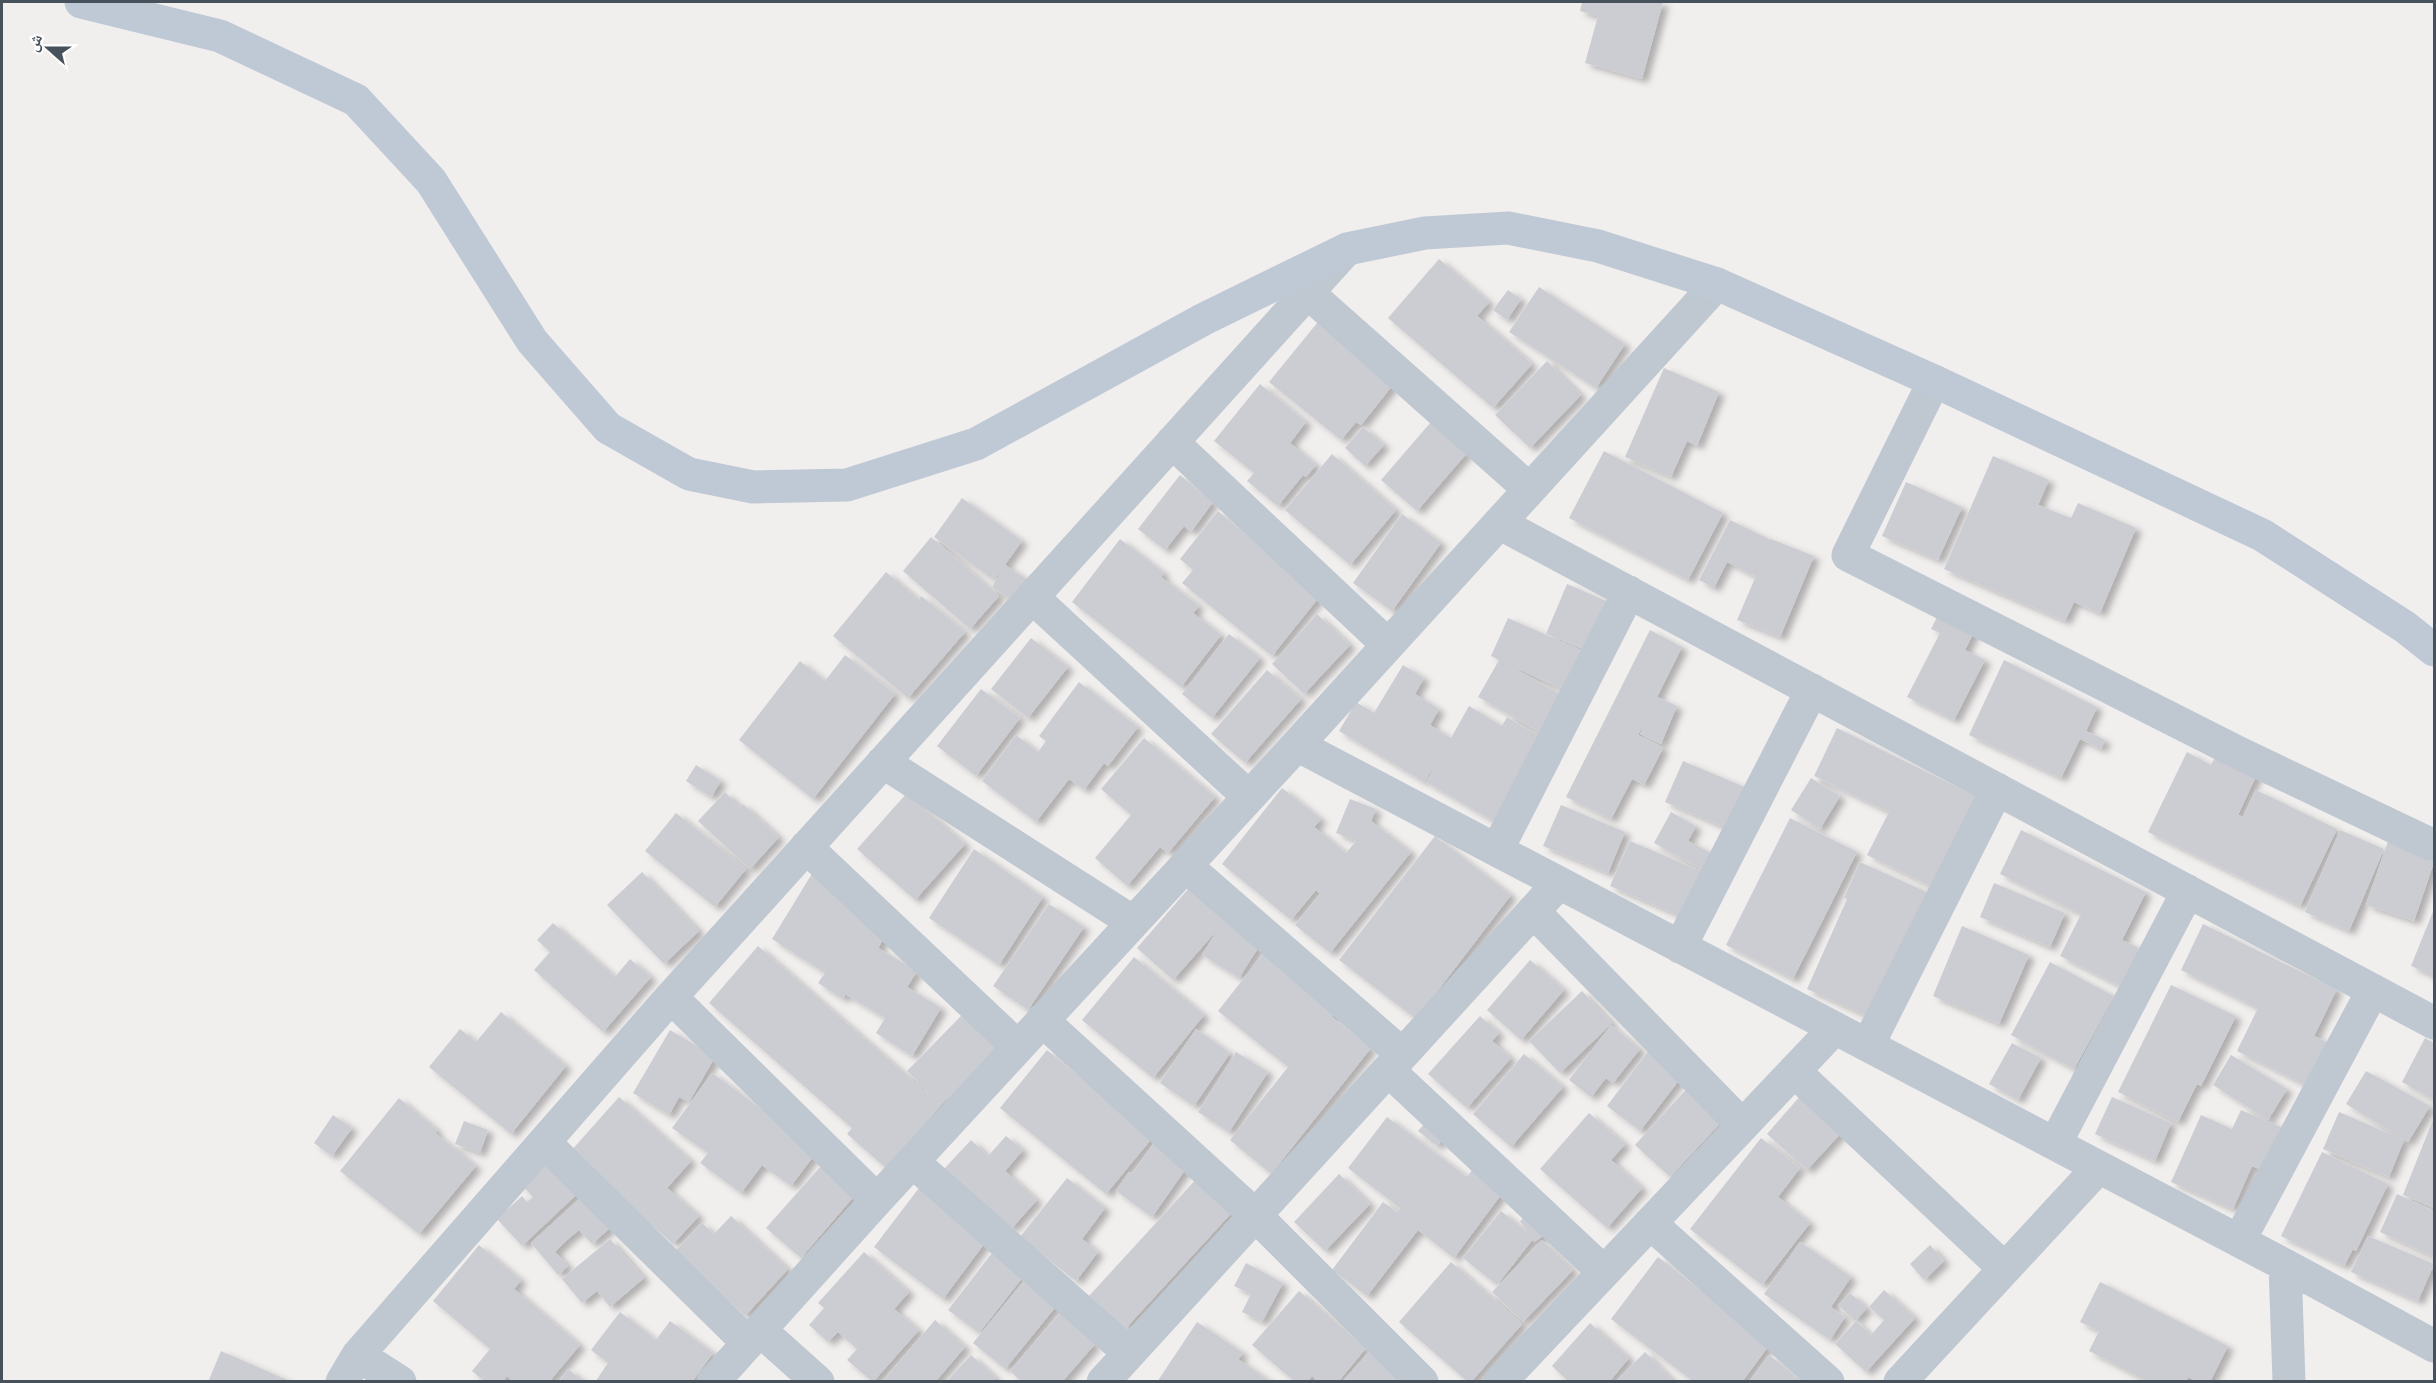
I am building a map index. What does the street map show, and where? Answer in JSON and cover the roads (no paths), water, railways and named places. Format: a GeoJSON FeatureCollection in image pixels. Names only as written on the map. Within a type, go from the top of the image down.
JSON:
{"type":"FeatureCollection","features":[{"type":"Feature","properties":{"kind":"main road"},"geometry":{"type":"LineString","coordinates":[[81,2],[220,36],[356,100],[431,182],[532,341],[608,428],[689,474],[753,487],[847,485],[976,444],[1204,319],[1347,249],[1425,233],[1508,228],[1598,246],[1717,284],[1934,381],[2262,535],[2405,627],[2434,650]]}},
{"type":"Feature","properties":{"kind":"street"},"geometry":{"type":"LineString","coordinates":[[400,1382],[350,1368],[671,997],[1347,249]]}},
{"type":"Feature","properties":{"kind":"street"},"geometry":{"type":"LineString","coordinates":[[713,1382],[1717,284]]}},
{"type":"Feature","properties":{"kind":"street"},"geometry":{"type":"LineString","coordinates":[[1307,292],[1529,489]]}},
{"type":"Feature","properties":{"kind":"street"},"geometry":{"type":"LineString","coordinates":[[1934,381],[1848,555],[2230,748],[2430,844]]}},
{"type":"Feature","properties":{"kind":"street"},"geometry":{"type":"LineString","coordinates":[[1172,442],[1388,645]]}},
{"type":"Feature","properties":{"kind":"street"},"geometry":{"type":"LineString","coordinates":[[1499,523],[2434,1023]]}},
{"type":"Feature","properties":{"kind":"street"},"geometry":{"type":"LineString","coordinates":[[1497,850],[1629,592]]}},
{"type":"Feature","properties":{"kind":"street"},"geometry":{"type":"LineString","coordinates":[[1032,597],[1249,797]]}},
{"type":"Feature","properties":{"kind":"street"},"geometry":{"type":"LineString","coordinates":[[1680,946],[1812,690]]}},
{"type":"Feature","properties":{"kind":"street"},"geometry":{"type":"LineString","coordinates":[[1297,745],[2285,1265],[2431,1336]]}},
{"type":"Feature","properties":{"kind":"street"},"geometry":{"type":"LineString","coordinates":[[883,762],[1133,922]]}},
{"type":"Feature","properties":{"kind":"street"},"geometry":{"type":"LineString","coordinates":[[1868,1045],[1997,789]]}},
{"type":"Feature","properties":{"kind":"street"},"geometry":{"type":"LineString","coordinates":[[806,847],[1018,1047]]}},
{"type":"Feature","properties":{"kind":"street"},"geometry":{"type":"LineString","coordinates":[[1186,866],[1395,1062],[1604,1272]]}},
{"type":"Feature","properties":{"kind":"street"},"geometry":{"type":"LineString","coordinates":[[1103,1382],[1559,883]]}},
{"type":"Feature","properties":{"kind":"street"},"geometry":{"type":"LineString","coordinates":[[2055,1144],[2188,891]]}},
{"type":"Feature","properties":{"kind":"street"},"geometry":{"type":"LineString","coordinates":[[1533,911],[1742,1125]]}},
{"type":"Feature","properties":{"kind":"street"},"geometry":{"type":"LineString","coordinates":[[2239,1241],[2373,990]]}},
{"type":"Feature","properties":{"kind":"street"},"geometry":{"type":"LineString","coordinates":[[671,997],[877,1200]]}},
{"type":"Feature","properties":{"kind":"street"},"geometry":{"type":"LineString","coordinates":[[1042,1020],[1255,1215],[1422,1382]]}},
{"type":"Feature","properties":{"kind":"street"},"geometry":{"type":"LineString","coordinates":[[1503,1380],[1835,1028]]}},
{"type":"Feature","properties":{"kind":"street"},"geometry":{"type":"LineString","coordinates":[[1794,1071],[2004,1268]]}},
{"type":"Feature","properties":{"kind":"street"},"geometry":{"type":"LineString","coordinates":[[544,1142],[754,1336],[818,1382]]}},
{"type":"Feature","properties":{"kind":"street"},"geometry":{"type":"LineString","coordinates":[[912,1162],[1129,1353]]}},
{"type":"Feature","properties":{"kind":"street"},"geometry":{"type":"LineString","coordinates":[[1900,1382],[2098,1167]]}},
{"type":"Feature","properties":{"kind":"street"},"geometry":{"type":"LineString","coordinates":[[1650,1223],[1828,1382]]}},
{"type":"Feature","properties":{"kind":"street"},"geometry":{"type":"LineString","coordinates":[[2285,1265],[2289,1382]]}}]}
